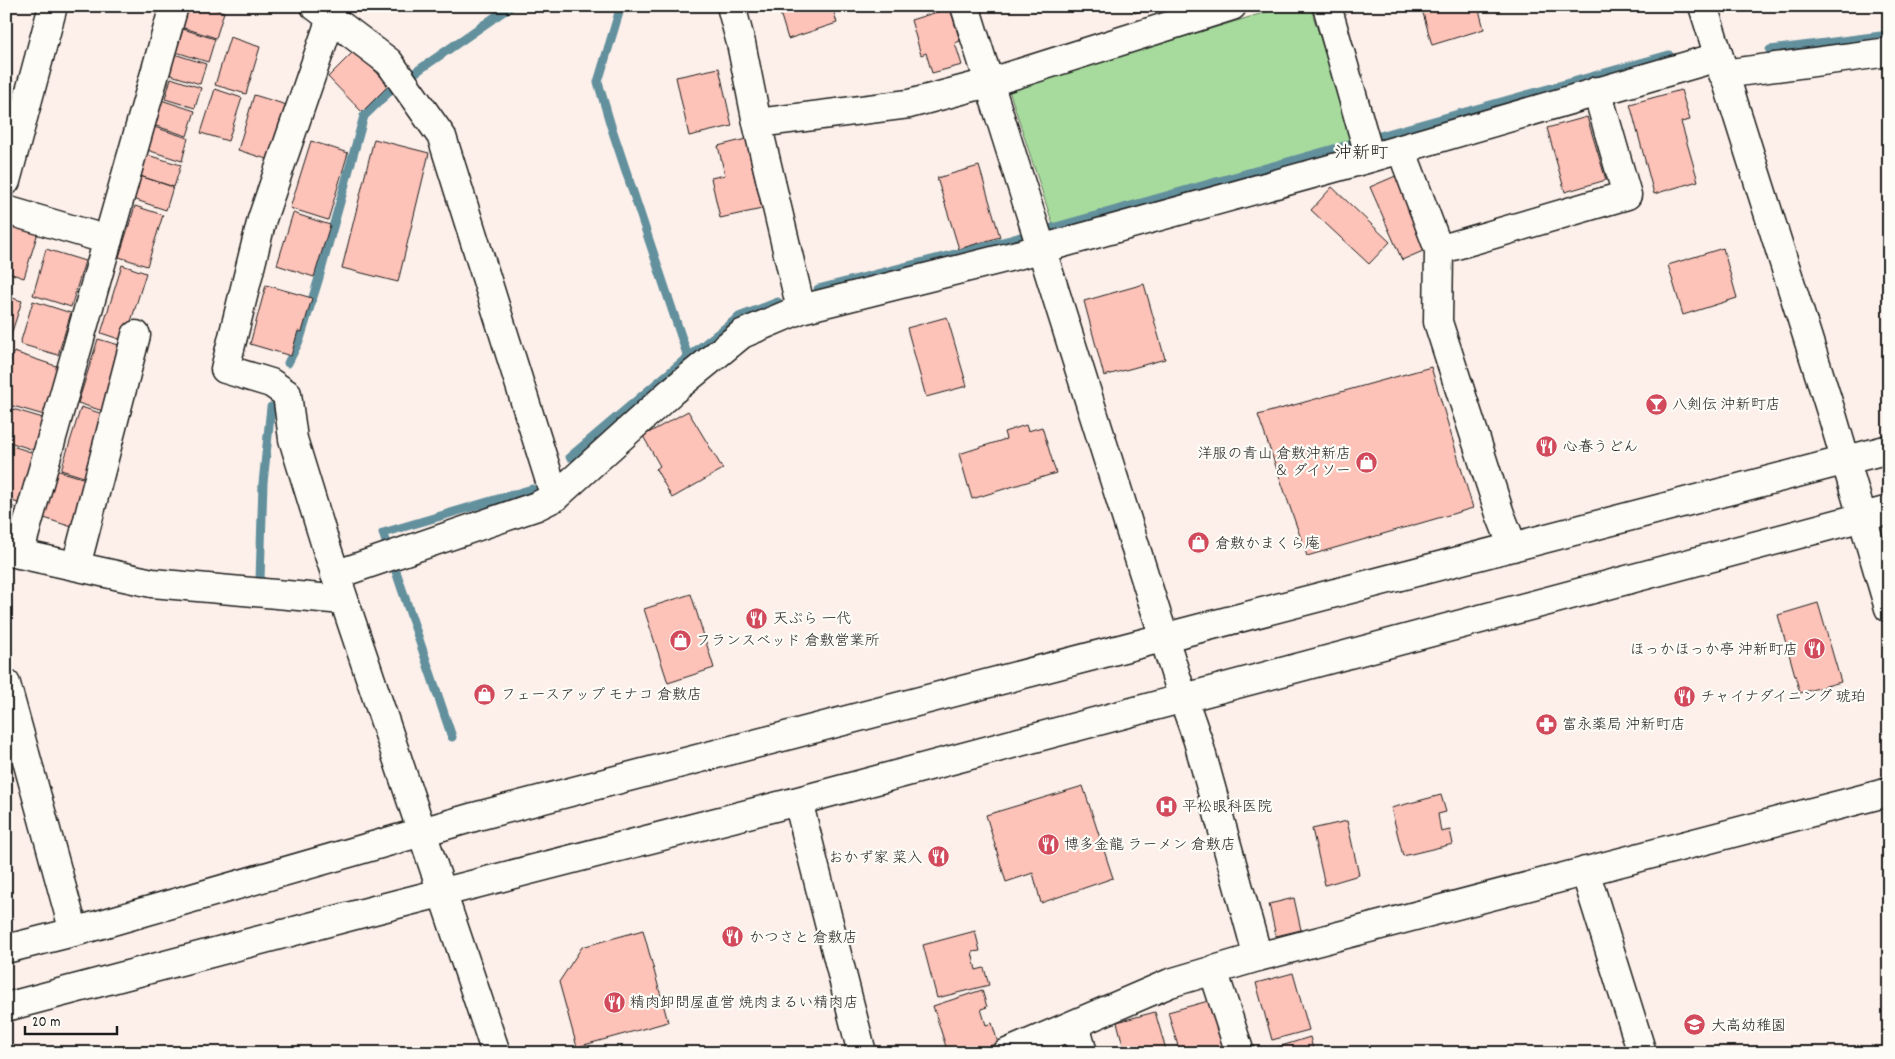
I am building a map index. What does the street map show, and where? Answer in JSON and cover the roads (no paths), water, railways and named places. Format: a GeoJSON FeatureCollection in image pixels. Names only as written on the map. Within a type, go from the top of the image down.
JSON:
{"type":"FeatureCollection","features":[{"type":"Feature","properties":{"kind":"street"},"geometry":{"type":"LineString","coordinates":[[6,182],[53,6]]}},
{"type":"Feature","properties":{"kind":"street"},"geometry":{"type":"LineString","coordinates":[[174,6],[108,240],[12,553],[152,583],[343,600]]}},
{"type":"Feature","properties":{"kind":"street"},"geometry":{"type":"LineString","coordinates":[[731,6],[802,309]]}},
{"type":"Feature","properties":{"kind":"street"},"geometry":{"type":"LineString","coordinates":[[965,6],[1182,698],[1198,740],[1258,956]]}},
{"type":"Feature","properties":{"kind":"street"},"geometry":{"type":"LineString","coordinates":[[757,123],[910,104],[988,83],[1232,6]]}},
{"type":"Feature","properties":{"kind":"street"},"geometry":{"type":"LineString","coordinates":[[1327,6],[1367,148]]}},
{"type":"Feature","properties":{"kind":"street"},"geometry":{"type":"LineString","coordinates":[[1703,6],[1833,418],[1844,461],[1889,608]]}},
{"type":"Feature","properties":{"kind":"street"},"geometry":{"type":"LineString","coordinates":[[496,1053],[335,575],[293,439],[287,394],[271,383],[225,369],[262,219],[323,12],[389,62],[442,137],[555,497]]}},
{"type":"Feature","properties":{"kind":"street"},"geometry":{"type":"LineString","coordinates":[[335,575],[536,506],[555,497],[671,392],[742,334],[802,309],[1038,239],[1367,148],[1400,149],[1597,91],[1721,66],[1889,52]]}},
{"type":"Feature","properties":{"kind":"street"},"geometry":{"type":"LineString","coordinates":[[1439,250],[1627,194],[1597,91]]}},
{"type":"Feature","properties":{"kind":"street"},"geometry":{"type":"LineString","coordinates":[[1400,149],[1439,250],[1438,322],[1500,514],[1513,546]]}},
{"type":"Feature","properties":{"kind":"street"},"geometry":{"type":"LineString","coordinates":[[6,210],[108,240]]}},
{"type":"Feature","properties":{"kind":"street"},"geometry":{"type":"LineString","coordinates":[[76,566],[136,335]]}},
{"type":"Feature","properties":{"kind":"street"},"geometry":{"type":"LineString","coordinates":[[6,949],[74,932],[422,832],[1889,449]]}},
{"type":"Feature","properties":{"kind":"street"},"geometry":{"type":"LineString","coordinates":[[6,1007],[798,801],[1889,510]]}},
{"type":"Feature","properties":{"kind":"street"},"geometry":{"type":"LineString","coordinates":[[6,684],[74,932]]}},
{"type":"Feature","properties":{"kind":"street"},"geometry":{"type":"LineString","coordinates":[[1006,1053],[1170,983],[1258,956],[1889,792]]}},
{"type":"Feature","properties":{"kind":"street"},"geometry":{"type":"LineString","coordinates":[[798,801],[862,1053]]}},
{"type":"Feature","properties":{"kind":"street"},"geometry":{"type":"LineString","coordinates":[[1585,871],[1642,1053]]}},
{"type":"Feature","properties":{"kind":"street"},"geometry":{"type":"LineString","coordinates":[[1213,970],[1240,1053]]}},
{"type":"Feature","properties":{"kind":"street"},"geometry":{"type":"LineString","coordinates":[[1075,1025],[1083,1053]]}},
{"type":"Feature","properties":{"kind":"waterway"},"geometry":{"type":"LineString","coordinates":[[413,74],[511,6]]}},
{"type":"Feature","properties":{"kind":"waterway"},"geometry":{"type":"LineString","coordinates":[[570,457],[688,357],[598,82],[621,6]]}},
{"type":"Feature","properties":{"kind":"waterway"},"geometry":{"type":"LineString","coordinates":[[1770,50],[1889,35]]}},
{"type":"Feature","properties":{"kind":"waterway"},"geometry":{"type":"LineString","coordinates":[[818,289],[1010,240],[1669,55]]}},
{"type":"Feature","properties":{"kind":"waterway"},"geometry":{"type":"LineString","coordinates":[[288,363],[300,339],[318,281],[364,116],[395,86]]}},
{"type":"Feature","properties":{"kind":"waterway"},"geometry":{"type":"LineString","coordinates":[[688,357],[739,317],[778,302]]}},
{"type":"Feature","properties":{"kind":"waterway"},"geometry":{"type":"LineString","coordinates":[[260,580],[263,483],[271,407]]}},
{"type":"Feature","properties":{"kind":"waterway"},"geometry":{"type":"LineString","coordinates":[[452,737],[383,533],[532,489]]}},
{"type":"Feature","properties":{"kind":"place","name":"八剣伝 沖新町店"},"geometry":{"type":"Point","coordinates":[1656,404]}},
{"type":"Feature","properties":{"kind":"place","name":"心春うどん"},"geometry":{"type":"Point","coordinates":[1547,446]}},
{"type":"Feature","properties":{"kind":"place","name":"洋服の青山 倉敷沖新店 ＆ ダイソー"},"geometry":{"type":"Point","coordinates":[1367,462]}},
{"type":"Feature","properties":{"kind":"place","name":"倉敷かまくら庵"},"geometry":{"type":"Point","coordinates":[1199,543]}},
{"type":"Feature","properties":{"kind":"place","name":"天ぷら 一代"},"geometry":{"type":"Point","coordinates":[757,618]}},
{"type":"Feature","properties":{"kind":"place","name":"フランスベッド 倉敷営業所"},"geometry":{"type":"Point","coordinates":[680,640]}},
{"type":"Feature","properties":{"kind":"place","name":"ほっかほっか亭 沖新町店"},"geometry":{"type":"Point","coordinates":[1814,649]}},
{"type":"Feature","properties":{"kind":"place","name":"フェースアップ モナコ 倉敷店"},"geometry":{"type":"Point","coordinates":[485,694]}},
{"type":"Feature","properties":{"kind":"place","name":"チャイナダイニング 琥珀"},"geometry":{"type":"Point","coordinates":[1684,696]}},
{"type":"Feature","properties":{"kind":"place","name":"富永薬局 沖新町店"},"geometry":{"type":"Point","coordinates":[1546,724]}},
{"type":"Feature","properties":{"kind":"place","name":"平松眼科医院"},"geometry":{"type":"Point","coordinates":[1166,806]}},
{"type":"Feature","properties":{"kind":"place","name":"博多金龍 ラーメン 倉敷店"},"geometry":{"type":"Point","coordinates":[1048,844]}},
{"type":"Feature","properties":{"kind":"place","name":"おかず家 菜入"},"geometry":{"type":"Point","coordinates":[938,857]}},
{"type":"Feature","properties":{"kind":"place","name":"かつさと 倉敷店"},"geometry":{"type":"Point","coordinates":[733,937]}},
{"type":"Feature","properties":{"kind":"place","name":"精肉卸問屋直営 焼肉まるい精肉店"},"geometry":{"type":"Point","coordinates":[614,1002]}},
{"type":"Feature","properties":{"kind":"place","name":"大高幼稚園"},"geometry":{"type":"Point","coordinates":[1695,1025]}},
{"type":"Feature","properties":{"kind":"district","name":"沖新町"},"geometry":{"type":"Point","coordinates":[1361,152]}}]}
